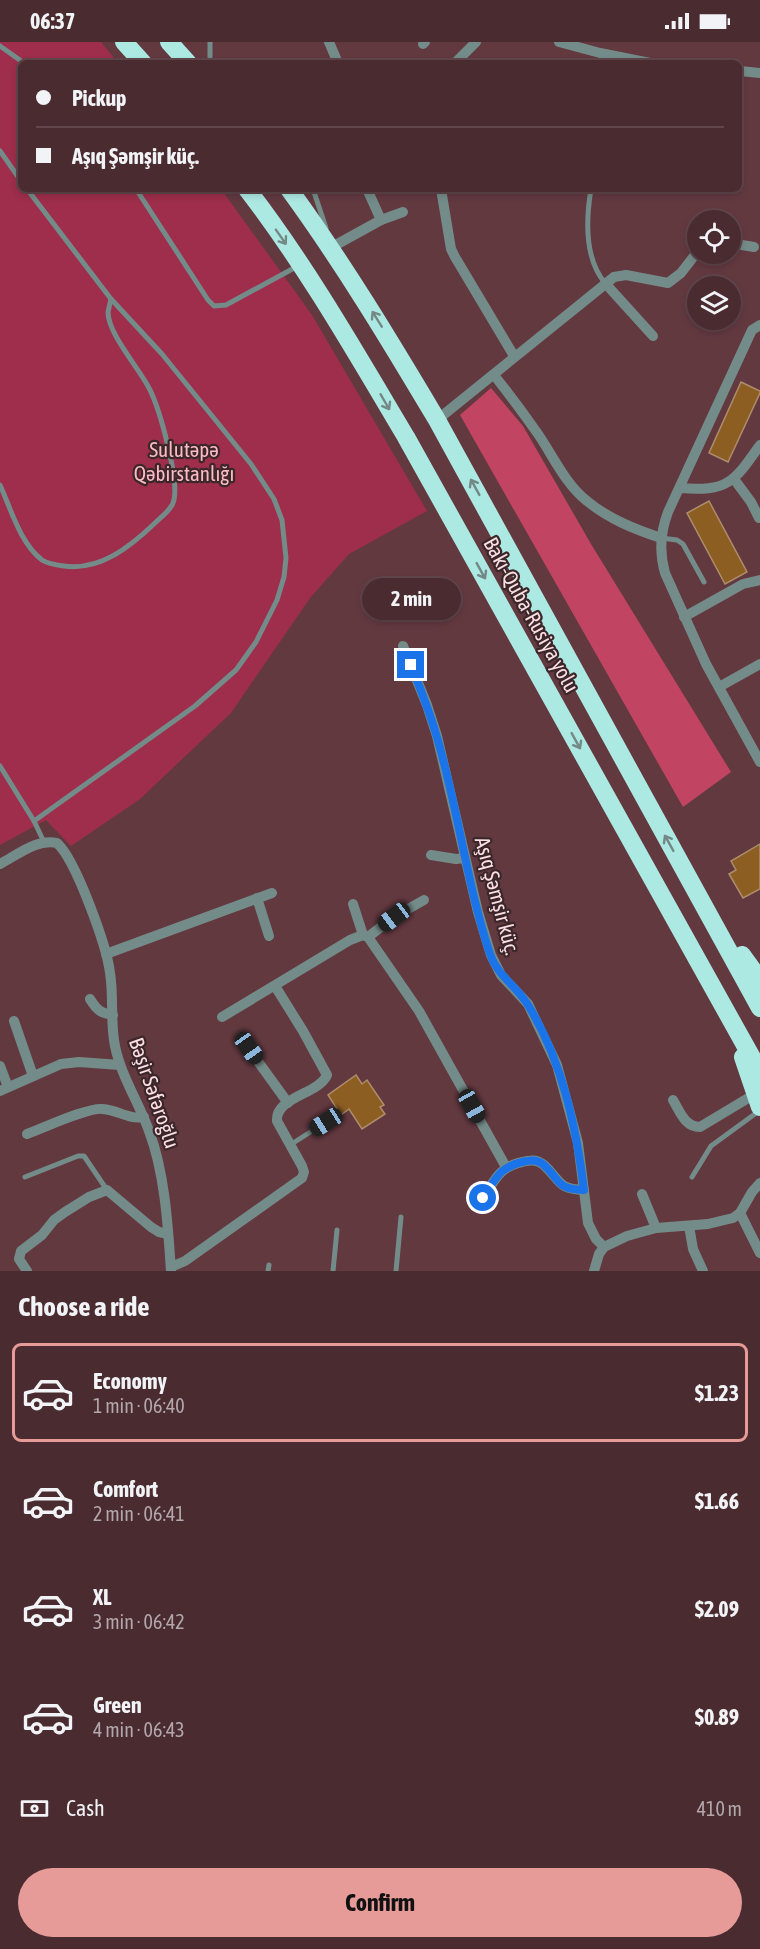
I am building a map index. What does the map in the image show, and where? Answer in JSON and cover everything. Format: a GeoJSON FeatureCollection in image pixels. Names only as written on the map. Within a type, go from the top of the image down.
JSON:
{"type":"FeatureCollection","features":[{"type":"Feature","properties":{"kind":"highway"},"geometry":{"type":"LineString","coordinates":[[124,42],[140,60]]}},
{"type":"Feature","properties":{"kind":"highway"},"geometry":{"type":"LineString","coordinates":[[169,42],[185,60]]}},
{"type":"Feature","properties":{"kind":"highway","name":"Bakı-Quba-Rusiya yolu"},"geometry":{"type":"LineString","coordinates":[[249,192],[300,264],[351,343],[406,437],[760,1072]]}},
{"type":"Feature","properties":{"kind":"highway","name":"Bakı-Quba-Rusiya yolu"},"geometry":{"type":"LineString","coordinates":[[291,192],[332,247],[381,324],[437,420],[760,1008]]}},
{"type":"Feature","properties":{"kind":"highway"},"geometry":{"type":"LineString","coordinates":[[697,894],[760,980]]}},
{"type":"Feature","properties":{"kind":"highway"},"geometry":{"type":"LineString","coordinates":[[727,1010],[758,1104]]}},
{"type":"Feature","properties":{"kind":"street"},"geometry":{"type":"LineString","coordinates":[[329,42],[337,60]]}},
{"type":"Feature","properties":{"kind":"street"},"geometry":{"type":"LineString","coordinates":[[458,60],[476,42]]}},
{"type":"Feature","properties":{"kind":"street"},"geometry":{"type":"LineString","coordinates":[[559,42],[600,54],[633,60]]}},
{"type":"Feature","properties":{"kind":"street"},"geometry":{"type":"LineString","coordinates":[[600,54],[602,42]]}},
{"type":"Feature","properties":{"kind":"street"},"geometry":{"type":"LineString","coordinates":[[742,71],[760,73]]}},
{"type":"Feature","properties":{"kind":"street"},"geometry":{"type":"LineString","coordinates":[[369,192],[381,220]]}},
{"type":"Feature","properties":{"kind":"street"},"geometry":{"type":"LineString","coordinates":[[442,192],[455,257],[514,356]]}},
{"type":"Feature","properties":{"kind":"street"},"geometry":{"type":"LineString","coordinates":[[332,247],[381,220],[403,212]]}},
{"type":"Feature","properties":{"kind":"street"},"geometry":{"type":"LineString","coordinates":[[741,245],[754,247]]}},
{"type":"Feature","properties":{"kind":"street"},"geometry":{"type":"LineString","coordinates":[[437,420],[614,277],[626,275],[668,283],[688,264]]}},
{"type":"Feature","properties":{"kind":"street"},"geometry":{"type":"LineString","coordinates":[[605,283],[653,336]]}},
{"type":"Feature","properties":{"kind":"street"},"geometry":{"type":"LineString","coordinates":[[759,755],[719,687],[684,617],[665,573],[661,538],[663,526],[752,330],[760,325]]}},
{"type":"Feature","properties":{"kind":"street"},"geometry":{"type":"LineString","coordinates":[[494,375],[538,434],[576,491],[586,501],[616,521],[661,538]]}},
{"type":"Feature","properties":{"kind":"street"},"geometry":{"type":"LineString","coordinates":[[680,488],[712,489],[734,479],[760,445]]}},
{"type":"Feature","properties":{"kind":"street"},"geometry":{"type":"LineString","coordinates":[[734,479],[751,502],[759,518]]}},
{"type":"Feature","properties":{"kind":"street"},"geometry":{"type":"LineString","coordinates":[[684,617],[743,584],[760,580]]}},
{"type":"Feature","properties":{"kind":"street","name":"Aşıq Şəmşir küç."},"geometry":{"type":"LineString","coordinates":[[403,646],[437,736],[478,912],[495,967],[528,1004],[557,1065],[578,1143],[588,1223],[596,1239],[604,1247]]}},
{"type":"Feature","properties":{"kind":"street"},"geometry":{"type":"LineString","coordinates":[[719,687],[760,664]]}},
{"type":"Feature","properties":{"kind":"street"},"geometry":{"type":"LineString","coordinates":[[0,864],[44,842]]}},
{"type":"Feature","properties":{"kind":"street","name":"Bəşir Səfəroğlu"},"geometry":{"type":"LineString","coordinates":[[44,842],[57,843],[68,857],[106,954],[111,983],[115,1046],[120,1065],[144,1117],[159,1164],[171,1269]]}},
{"type":"Feature","properties":{"kind":"street"},"geometry":{"type":"LineString","coordinates":[[431,855],[456,860],[465,858]]}},
{"type":"Feature","properties":{"kind":"street"},"geometry":{"type":"LineString","coordinates":[[106,954],[272,892]]}},
{"type":"Feature","properties":{"kind":"street"},"geometry":{"type":"LineString","coordinates":[[257,898],[269,936]]}},
{"type":"Feature","properties":{"kind":"street"},"geometry":{"type":"LineString","coordinates":[[222,1017],[350,940],[366,936],[424,900]]}},
{"type":"Feature","properties":{"kind":"street"},"geometry":{"type":"LineString","coordinates":[[353,904],[366,936],[419,1011],[506,1167]]}},
{"type":"Feature","properties":{"kind":"street"},"geometry":{"type":"LineString","coordinates":[[171,1269],[302,1178],[304,1172],[302,1166],[277,1115],[281,1107],[326,1079],[327,1075],[275,986]]}},
{"type":"Feature","properties":{"kind":"street"},"geometry":{"type":"LineString","coordinates":[[90,999],[102,1014],[113,1015]]}},
{"type":"Feature","properties":{"kind":"street"},"geometry":{"type":"LineString","coordinates":[[15,1021],[33,1076]]}},
{"type":"Feature","properties":{"kind":"street"},"geometry":{"type":"LineString","coordinates":[[249,1048],[288,1103]]}},
{"type":"Feature","properties":{"kind":"street"},"geometry":{"type":"LineString","coordinates":[[0,1066],[4,1089],[61,1064],[72,1062],[120,1065]]}},
{"type":"Feature","properties":{"kind":"street"},"geometry":{"type":"LineString","coordinates":[[672,1100],[687,1124],[692,1127],[700,1127],[758,1104]]}},
{"type":"Feature","properties":{"kind":"street"},"geometry":{"type":"LineString","coordinates":[[27,1134],[95,1109],[116,1111],[130,1118],[144,1117]]}},
{"type":"Feature","properties":{"kind":"street"},"geometry":{"type":"LineString","coordinates":[[483,1198],[506,1167],[530,1160],[543,1164],[562,1186],[571,1190],[584,1190]]}},
{"type":"Feature","properties":{"kind":"street"},"geometry":{"type":"LineString","coordinates":[[594,1271],[599,1254],[604,1247],[627,1236],[656,1228],[724,1221],[740,1213],[752,1192],[760,1184]]}},
{"type":"Feature","properties":{"kind":"street"},"geometry":{"type":"LineString","coordinates":[[27,1271],[19,1259],[21,1251],[42,1235],[54,1220],[65,1212],[89,1197],[107,1190],[151,1227],[168,1234]]}},
{"type":"Feature","properties":{"kind":"street"},"geometry":{"type":"LineString","coordinates":[[642,1194],[656,1228]]}},
{"type":"Feature","properties":{"kind":"street"},"geometry":{"type":"LineString","coordinates":[[740,1213],[760,1253]]}},
{"type":"Feature","properties":{"kind":"street"},"geometry":{"type":"LineString","coordinates":[[689,1226],[693,1249],[703,1271]]}},
{"type":"Feature","properties":{"kind":"lane"},"geometry":{"type":"LineString","coordinates":[[210,42],[210,60]]}},
{"type":"Feature","properties":{"kind":"lane"},"geometry":{"type":"LineString","coordinates":[[0,46],[20,60]]}},
{"type":"Feature","properties":{"kind":"lane"},"geometry":{"type":"LineString","coordinates":[[0,151],[18,177]]}},
{"type":"Feature","properties":{"kind":"lane"},"geometry":{"type":"LineString","coordinates":[[29,192],[111,299],[184,380],[251,464],[274,499],[282,520],[286,558],[284,577],[277,600],[256,642],[236,670],[195,706],[34,821]]}},
{"type":"Feature","properties":{"kind":"lane"},"geometry":{"type":"LineString","coordinates":[[138,192],[214,306],[226,305],[300,264]]}},
{"type":"Feature","properties":{"kind":"lane"},"geometry":{"type":"LineString","coordinates":[[314,192],[332,247]]}},
{"type":"Feature","properties":{"kind":"lane"},"geometry":{"type":"LineString","coordinates":[[591,192],[588,212],[589,245],[595,268],[605,283]]}},
{"type":"Feature","properties":{"kind":"lane"},"geometry":{"type":"LineString","coordinates":[[0,485],[32,550],[47,563],[66,567],[88,566],[104,561],[123,550],[170,508],[175,496],[172,468],[155,400],[111,324],[108,314],[111,299]]}},
{"type":"Feature","properties":{"kind":"lane"},"geometry":{"type":"LineString","coordinates":[[661,538],[677,540],[683,544],[704,582]]}},
{"type":"Feature","properties":{"kind":"lane"},"geometry":{"type":"LineString","coordinates":[[0,765],[44,842]]}},
{"type":"Feature","properties":{"kind":"lane"},"geometry":{"type":"LineString","coordinates":[[692,1177],[706,1152],[715,1142],[758,1104]]}},
{"type":"Feature","properties":{"kind":"lane"},"geometry":{"type":"LineString","coordinates":[[290,1145],[326,1122]]}},
{"type":"Feature","properties":{"kind":"lane"},"geometry":{"type":"LineString","coordinates":[[25,1177],[78,1156],[84,1156],[107,1190]]}},
{"type":"Feature","properties":{"kind":"lane"},"geometry":{"type":"LineString","coordinates":[[396,1271],[401,1217]]}},
{"type":"Feature","properties":{"kind":"lane"},"geometry":{"type":"LineString","coordinates":[[333,1271],[337,1230]]}},
{"type":"Feature","properties":{"kind":"green space","name":"Sulutəpə Qəbirstanlığı"},"geometry":{"type":"Polygon","coordinates":[[[0,42],[101,42],[116,60],[18,60],[18,192],[223,192],[312,315],[427,511],[349,554],[310,598],[231,713],[140,799],[71,846],[46,820],[0,845],[0,42]]]}},
{"type":"Feature","properties":{"kind":"shaded area"},"geometry":{"type":"Polygon","coordinates":[[[491,388],[523,426],[591,544],[731,772],[683,807],[460,415],[491,388]]]}},
{"type":"Feature","properties":{"kind":"building"},"geometry":{"type":"Polygon","coordinates":[[[741,382],[760,393],[728,462],[709,453],[741,382]]]}},
{"type":"Feature","properties":{"kind":"building"},"geometry":{"type":"Polygon","coordinates":[[[709,501],[747,572],[725,584],[687,513],[709,501]]]}},
{"type":"Feature","properties":{"kind":"building"},"geometry":{"type":"Polygon","coordinates":[[[760,844],[760,889],[743,898],[729,874],[736,870],[731,861],[760,844]]]}},
{"type":"Feature","properties":{"kind":"building"},"geometry":{"type":"Polygon","coordinates":[[[356,1075],[362,1084],[367,1080],[384,1105],[380,1107],[385,1114],[362,1129],[349,1109],[341,1115],[328,1095],[356,1075]]]}},
{"type":"Feature","properties":{"kind":"route"},"geometry":{"type":"LineString","coordinates":[[411,665],[437,736],[478,912],[495,967],[528,1004],[550,1049],[563,1085],[578,1143],[584,1190],[571,1190],[562,1186],[543,1164],[530,1160],[506,1167],[483,1198]]}}]}
